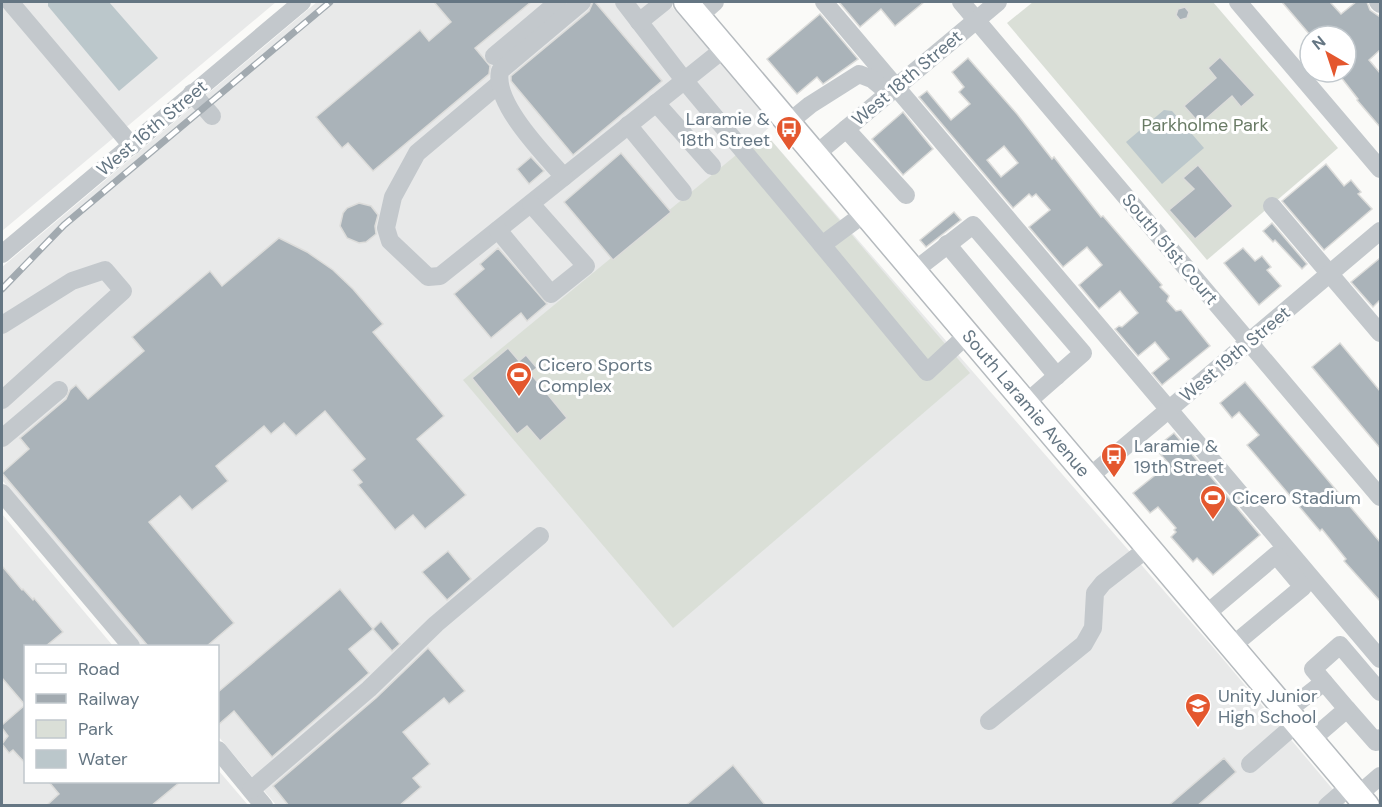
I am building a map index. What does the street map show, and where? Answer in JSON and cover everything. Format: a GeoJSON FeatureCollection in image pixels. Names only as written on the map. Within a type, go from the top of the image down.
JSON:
{"type":"FeatureCollection","features":[{"type":"Feature","properties":{"kind":"main road","name":"South Laramie Avenue"},"geometry":{"type":"LineString","coordinates":[[700,7],[725,48],[796,116],[815,155],[1358,795]]}},
{"type":"Feature","properties":{"kind":"street"},"geometry":{"type":"LineString","coordinates":[[10,2],[132,146]]}},
{"type":"Feature","properties":{"kind":"street","name":"West 16th Street"},"geometry":{"type":"LineString","coordinates":[[2,254],[302,2]]}},
{"type":"Feature","properties":{"kind":"street"},"geometry":{"type":"LineString","coordinates":[[494,56],[558,2]]}},
{"type":"Feature","properties":{"kind":"street"},"geometry":{"type":"LineString","coordinates":[[564,177],[526,133],[508,105],[499,84],[500,71],[582,2]]}},
{"type":"Feature","properties":{"kind":"street"},"geometry":{"type":"LineString","coordinates":[[624,2],[684,80],[927,372],[968,334]]}},
{"type":"Feature","properties":{"kind":"street"},"geometry":{"type":"LineString","coordinates":[[639,22],[664,2]]}},
{"type":"Feature","properties":{"kind":"street"},"geometry":{"type":"LineString","coordinates":[[824,2],[892,90],[1169,409],[1380,659]]}},
{"type":"Feature","properties":{"kind":"street","name":"South 51st Court"},"geometry":{"type":"LineString","coordinates":[[960,2],[1380,497]]}},
{"type":"Feature","properties":{"kind":"street","name":"West 18th Street"},"geometry":{"type":"LineString","coordinates":[[815,155],[998,2]]}},
{"type":"Feature","properties":{"kind":"street"},"geometry":{"type":"LineString","coordinates":[[1238,2],[1380,170]]}},
{"type":"Feature","properties":{"kind":"street"},"geometry":{"type":"LineString","coordinates":[[499,84],[417,153],[393,197],[386,228],[390,241],[428,277],[440,276],[725,48]]}},
{"type":"Feature","properties":{"kind":"street"},"geometry":{"type":"LineString","coordinates":[[796,116],[859,74],[892,90]]}},
{"type":"Feature","properties":{"kind":"street"},"geometry":{"type":"LineString","coordinates":[[192,93],[212,116]]}},
{"type":"Feature","properties":{"kind":"street"},"geometry":{"type":"LineString","coordinates":[[656,103],[712,166]]}},
{"type":"Feature","properties":{"kind":"street"},"geometry":{"type":"LineString","coordinates":[[628,126],[683,192]]}},
{"type":"Feature","properties":{"kind":"street"},"geometry":{"type":"LineString","coordinates":[[846,129],[906,195]]}},
{"type":"Feature","properties":{"kind":"street"},"geometry":{"type":"LineString","coordinates":[[498,230],[551,294],[586,266],[531,204]]}},
{"type":"Feature","properties":{"kind":"street"},"geometry":{"type":"LineString","coordinates":[[1272,206],[1380,333]]}},
{"type":"Feature","properties":{"kind":"street"},"geometry":{"type":"LineString","coordinates":[[822,245],[865,213]]}},
{"type":"Feature","properties":{"kind":"street"},"geometry":{"type":"LineString","coordinates":[[914,271],[973,225],[1083,353],[1026,404]]}},
{"type":"Feature","properties":{"kind":"street","name":"West 19th Street"},"geometry":{"type":"LineString","coordinates":[[1089,477],[1380,231]]}},
{"type":"Feature","properties":{"kind":"street"},"geometry":{"type":"LineString","coordinates":[[947,244],[1057,376]]}},
{"type":"Feature","properties":{"kind":"street"},"geometry":{"type":"LineString","coordinates":[[2,324],[72,280],[105,270],[123,291],[2,399]]}},
{"type":"Feature","properties":{"kind":"street"},"geometry":{"type":"LineString","coordinates":[[2,438],[59,390]]}},
{"type":"Feature","properties":{"kind":"street"},"geometry":{"type":"LineString","coordinates":[[2,494],[130,645]]}},
{"type":"Feature","properties":{"kind":"street"},"geometry":{"type":"LineString","coordinates":[[251,790],[369,689],[436,624],[540,536]]}},
{"type":"Feature","properties":{"kind":"street"},"geometry":{"type":"LineString","coordinates":[[989,721],[1084,644],[1093,628],[1095,593],[1103,583],[1148,548]]}},
{"type":"Feature","properties":{"kind":"street"},"geometry":{"type":"LineString","coordinates":[[1205,615],[1276,555],[1303,587],[1232,646]]}},
{"type":"Feature","properties":{"kind":"street"},"geometry":{"type":"LineString","coordinates":[[1380,692],[1340,645],[1313,669],[1376,742],[1380,738]]}},
{"type":"Feature","properties":{"kind":"street"},"geometry":{"type":"LineString","coordinates":[[1250,764],[1298,725],[1324,682]]}},
{"type":"Feature","properties":{"kind":"street"},"geometry":{"type":"LineString","coordinates":[[1298,725],[1347,709]]}},
{"type":"Feature","properties":{"kind":"street"},"geometry":{"type":"LineString","coordinates":[[219,751],[264,806]]}},
{"type":"Feature","properties":{"kind":"street"},"geometry":{"type":"LineString","coordinates":[[1327,806],[1358,795],[1380,776]]}},
{"type":"Feature","properties":{"kind":"shaded area"},"geometry":{"type":"Polygon","coordinates":[[[2,2],[276,2],[2,231],[2,2]]]}},
{"type":"Feature","properties":{"kind":"shaded area"},"geometry":{"type":"Polygon","coordinates":[[[317,2],[668,2],[773,124],[764,132],[1212,646],[1346,805],[276,805],[219,737],[219,645],[141,645],[2,480],[2,267],[317,2]]]}},
{"type":"Feature","properties":{"kind":"shaded area"},"geometry":{"type":"Polygon","coordinates":[[[2,514],[112,645],[24,645],[24,783],[219,783],[219,771],[248,805],[2,805],[2,514]]]}},
{"type":"Feature","properties":{"kind":"green space","name":"Parkholme Park"},"geometry":{"type":"Polygon","coordinates":[[[1033,2],[1213,2],[1338,148],[1207,260],[1007,23],[1033,2]]]}},
{"type":"Feature","properties":{"kind":"green space","name":"Cicero Sports Complex"},"geometry":{"type":"Polygon","coordinates":[[[764,132],[970,373],[673,628],[463,380],[764,132]]]}},
{"type":"Feature","properties":{"kind":"water"},"geometry":{"type":"Polygon","coordinates":[[[48,2],[109,2],[158,58],[119,91],[48,6],[48,2]]]}},
{"type":"Feature","properties":{"kind":"water"},"geometry":{"type":"Polygon","coordinates":[[[1164,110],[1172,111],[1204,148],[1162,184],[1126,142],[1164,110]]]}},
{"type":"Feature","properties":{"kind":"building"},"geometry":{"type":"Polygon","coordinates":[[[434,2],[531,2],[475,48],[490,66],[489,74],[373,171],[348,143],[342,148],[316,117],[420,30],[429,41],[451,22],[434,2]]]}},
{"type":"Feature","properties":{"kind":"building"},"geometry":{"type":"Polygon","coordinates":[[[593,2],[662,81],[573,155],[511,81],[511,76],[589,11],[593,2]]]}},
{"type":"Feature","properties":{"kind":"building"},"geometry":{"type":"Polygon","coordinates":[[[839,2],[924,2],[895,26],[881,9],[860,27],[839,2]]]}},
{"type":"Feature","properties":{"kind":"building"},"geometry":{"type":"Polygon","coordinates":[[[1282,2],[1330,2],[1341,14],[1356,2],[1367,2],[1370,10],[1380,17],[1380,50],[1369,60],[1380,73],[1380,127],[1346,84],[1358,84],[1358,24],[1301,24],[1282,2]]]}},
{"type":"Feature","properties":{"kind":"building"},"geometry":{"type":"Polygon","coordinates":[[[1185,7],[1189,12],[1187,18],[1180,20],[1176,15],[1178,9],[1185,7]]]}},
{"type":"Feature","properties":{"kind":"building"},"geometry":{"type":"Polygon","coordinates":[[[820,14],[858,59],[823,84],[817,77],[797,94],[767,59],[820,14]]]}},
{"type":"Feature","properties":{"kind":"building"},"geometry":{"type":"Polygon","coordinates":[[[1220,57],[1255,95],[1241,107],[1232,96],[1200,124],[1184,106],[1216,78],[1208,68],[1220,57]]]}},
{"type":"Feature","properties":{"kind":"building"},"geometry":{"type":"Polygon","coordinates":[[[968,58],[1017,114],[1052,159],[1054,157],[1101,217],[1103,216],[1162,285],[1160,287],[1169,296],[1167,301],[1176,311],[1181,310],[1210,346],[1162,385],[1152,373],[1169,359],[1155,342],[1138,356],[1115,329],[1122,327],[1138,313],[1120,291],[1099,309],[1079,285],[1102,265],[1087,247],[1063,267],[1029,227],[1050,210],[1036,194],[1032,197],[1029,194],[1013,208],[919,97],[927,91],[951,120],[970,104],[959,92],[964,87],[952,72],[968,58]],[[1004,146],[987,160],[1001,177],[1018,163],[1004,146]]]}},
{"type":"Feature","properties":{"kind":"building"},"geometry":{"type":"Polygon","coordinates":[[[903,112],[933,149],[903,175],[872,139],[903,112]]]}},
{"type":"Feature","properties":{"kind":"building"},"geometry":{"type":"Polygon","coordinates":[[[621,153],[671,212],[613,260],[564,202],[621,153]]]}},
{"type":"Feature","properties":{"kind":"building"},"geometry":{"type":"Polygon","coordinates":[[[531,157],[544,171],[529,184],[517,169],[531,157]]]}},
{"type":"Feature","properties":{"kind":"building"},"geometry":{"type":"Polygon","coordinates":[[[1326,164],[1344,186],[1351,180],[1361,192],[1358,194],[1372,209],[1324,250],[1282,201],[1326,164]]]}},
{"type":"Feature","properties":{"kind":"building"},"geometry":{"type":"Polygon","coordinates":[[[1198,165],[1233,206],[1195,239],[1169,210],[1194,189],[1183,178],[1198,165]]]}},
{"type":"Feature","properties":{"kind":"building"},"geometry":{"type":"Polygon","coordinates":[[[359,203],[371,206],[378,215],[375,226],[376,234],[366,242],[359,243],[347,238],[340,226],[343,213],[347,208],[359,203]]]}},
{"type":"Feature","properties":{"kind":"building"},"geometry":{"type":"Polygon","coordinates":[[[954,212],[961,220],[926,247],[920,240],[954,212]]]}},
{"type":"Feature","properties":{"kind":"building"},"geometry":{"type":"Polygon","coordinates":[[[1272,223],[1307,264],[1302,269],[1275,240],[1273,242],[1263,231],[1272,223]]]}},
{"type":"Feature","properties":{"kind":"building"},"geometry":{"type":"Polygon","coordinates":[[[279,238],[307,252],[333,270],[383,324],[373,332],[444,416],[417,439],[466,495],[425,529],[413,515],[395,530],[358,485],[362,482],[352,470],[365,459],[325,411],[296,436],[284,423],[271,434],[264,426],[216,466],[228,481],[192,510],[180,496],[149,522],[234,623],[208,645],[147,645],[2,473],[29,449],[20,438],[66,399],[70,390],[76,385],[88,399],[144,351],[132,337],[210,271],[222,286],[279,238]]]}},
{"type":"Feature","properties":{"kind":"building"},"geometry":{"type":"Polygon","coordinates":[[[498,248],[547,304],[527,321],[521,313],[491,338],[454,294],[484,269],[480,264],[498,248]]]}},
{"type":"Feature","properties":{"kind":"building"},"geometry":{"type":"Polygon","coordinates":[[[1243,248],[1255,261],[1262,256],[1271,267],[1267,270],[1281,286],[1259,305],[1224,263],[1243,248]]]}},
{"type":"Feature","properties":{"kind":"building"},"geometry":{"type":"Polygon","coordinates":[[[1380,258],[1380,300],[1373,307],[1351,282],[1380,258]]]}},
{"type":"Feature","properties":{"kind":"building"},"geometry":{"type":"Polygon","coordinates":[[[1340,343],[1380,391],[1380,448],[1312,367],[1340,343]]]}},
{"type":"Feature","properties":{"kind":"building","name":"Cicero Sports Complex"},"geometry":{"type":"Polygon","coordinates":[[[508,348],[519,361],[526,355],[537,368],[530,373],[567,418],[540,441],[527,426],[517,434],[472,378],[508,348]]]}},
{"type":"Feature","properties":{"kind":"building"},"geometry":{"type":"Polygon","coordinates":[[[1245,382],[1380,542],[1380,601],[1344,561],[1346,559],[1322,529],[1320,531],[1247,445],[1259,435],[1239,412],[1232,418],[1220,403],[1245,382]]]}},
{"type":"Feature","properties":{"kind":"building","name":"Cicero Stadium"},"geometry":{"type":"Polygon","coordinates":[[[1174,433],[1260,535],[1213,575],[1197,558],[1193,562],[1171,537],[1176,532],[1174,530],[1176,528],[1158,507],[1150,513],[1133,493],[1169,464],[1155,448],[1174,433]]]}},
{"type":"Feature","properties":{"kind":"building"},"geometry":{"type":"Polygon","coordinates":[[[448,551],[471,579],[447,600],[422,572],[448,551]]]}},
{"type":"Feature","properties":{"kind":"building"},"geometry":{"type":"Polygon","coordinates":[[[2,566],[63,632],[47,645],[24,645],[24,704],[2,678],[2,566]]]}},
{"type":"Feature","properties":{"kind":"building"},"geometry":{"type":"Polygon","coordinates":[[[340,589],[373,629],[349,649],[369,673],[272,757],[234,711],[219,724],[219,691],[340,589]]]}},
{"type":"Feature","properties":{"kind":"building"},"geometry":{"type":"Polygon","coordinates":[[[381,621],[400,644],[392,651],[373,629],[381,621]]]}},
{"type":"Feature","properties":{"kind":"building"},"geometry":{"type":"Polygon","coordinates":[[[428,648],[465,691],[449,704],[444,698],[403,732],[430,764],[413,778],[421,787],[399,806],[289,806],[273,786],[376,698],[428,648]]]}},
{"type":"Feature","properties":{"kind":"building"},"geometry":{"type":"Polygon","coordinates":[[[24,706],[24,762],[13,750],[9,753],[2,744],[8,736],[2,725],[24,706]]]}},
{"type":"Feature","properties":{"kind":"building"},"geometry":{"type":"Polygon","coordinates":[[[1224,758],[1236,772],[1197,806],[1168,806],[1224,758]]]}},
{"type":"Feature","properties":{"kind":"building"},"geometry":{"type":"Polygon","coordinates":[[[733,765],[766,806],[685,806],[733,765]]]}},
{"type":"Feature","properties":{"kind":"building"},"geometry":{"type":"Polygon","coordinates":[[[50,783],[179,783],[151,806],[46,806],[59,794],[50,783]]]}},
{"type":"Feature","properties":{"kind":"railway"},"geometry":{"type":"LineString","coordinates":[[2,289],[64,225],[330,2]]}},
{"type":"Feature","properties":{"kind":"place","name":"Laramie & 18th Street"},"geometry":{"type":"Point","coordinates":[789,152]}},
{"type":"Feature","properties":{"kind":"place","name":"Cicero Sports Complex"},"geometry":{"type":"Point","coordinates":[519,398]}},
{"type":"Feature","properties":{"kind":"place","name":"Laramie & 19th Street"},"geometry":{"type":"Point","coordinates":[1114,479]}},
{"type":"Feature","properties":{"kind":"place","name":"Cicero Stadium"},"geometry":{"type":"Point","coordinates":[1213,521]}},
{"type":"Feature","properties":{"kind":"place","name":"Unity Junior High School"},"geometry":{"type":"Point","coordinates":[1198,729]}}]}
